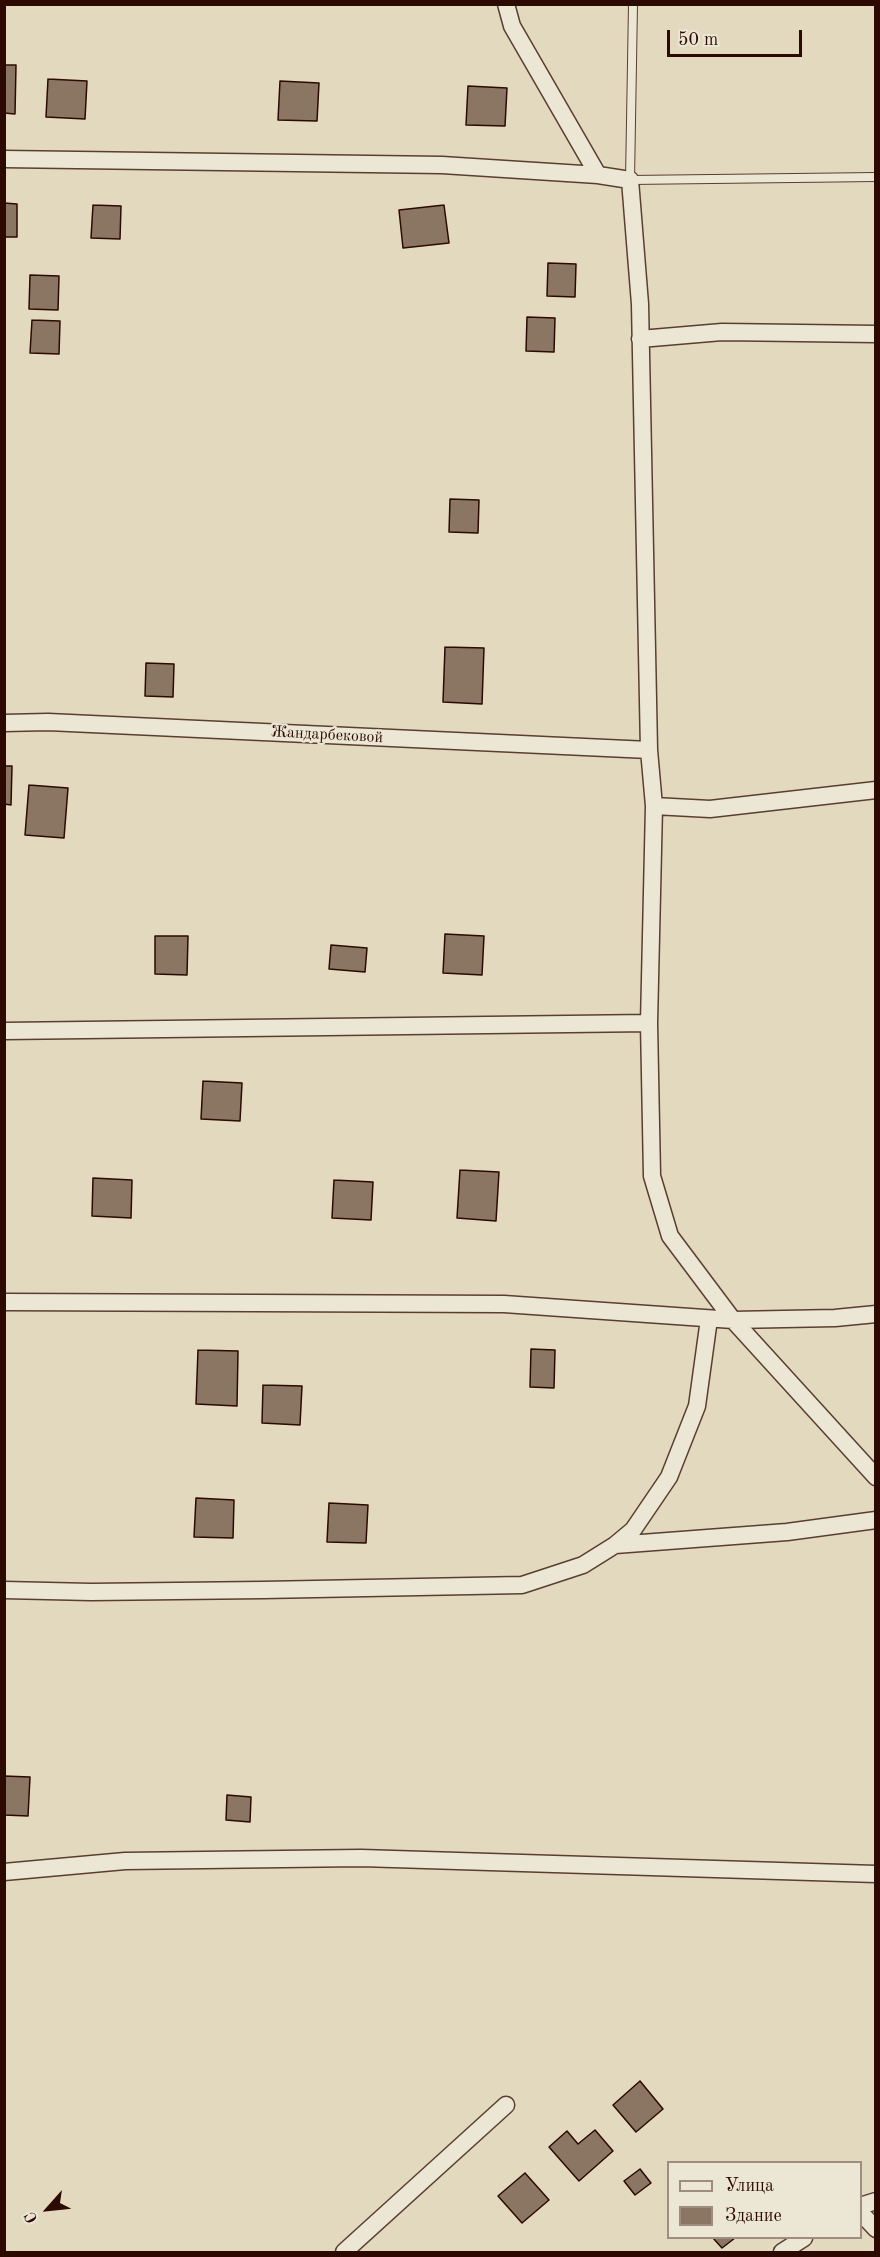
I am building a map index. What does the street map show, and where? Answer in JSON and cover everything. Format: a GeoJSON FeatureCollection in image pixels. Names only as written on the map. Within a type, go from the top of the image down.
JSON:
{"type":"FeatureCollection","features":[{"type":"Feature","properties":{"kind":"street"},"geometry":{"type":"LineString","coordinates":[[506,4],[512,26],[598,175]]}},
{"type":"Feature","properties":{"kind":"street"},"geometry":{"type":"LineString","coordinates":[[4,159],[442,165],[598,175],[630,180],[640,304],[649,750],[654,806],[649,1023],[652,1176],[670,1236],[733,1320],[876,1477]]}},
{"type":"Feature","properties":{"kind":"street"},"geometry":{"type":"LineString","coordinates":[[640,339],[722,332],[876,334]]}},
{"type":"Feature","properties":{"kind":"street","name":"Жандарбековой"},"geometry":{"type":"LineString","coordinates":[[4,723],[60,722],[649,750]]}},
{"type":"Feature","properties":{"kind":"street"},"geometry":{"type":"LineString","coordinates":[[654,806],[710,808],[876,790]]}},
{"type":"Feature","properties":{"kind":"street"},"geometry":{"type":"LineString","coordinates":[[4,1031],[649,1023]]}},
{"type":"Feature","properties":{"kind":"street"},"geometry":{"type":"LineString","coordinates":[[4,1302],[504,1304],[733,1320],[835,1318],[876,1314]]}},
{"type":"Feature","properties":{"kind":"street"},"geometry":{"type":"LineString","coordinates":[[4,1590],[240,1591],[522,1585],[583,1565],[615,1545],[633,1530],[669,1477],[697,1406],[709,1319]]}},
{"type":"Feature","properties":{"kind":"street"},"geometry":{"type":"LineString","coordinates":[[615,1545],[787,1532],[876,1520]]}},
{"type":"Feature","properties":{"kind":"street"},"geometry":{"type":"LineString","coordinates":[[4,1872],[125,1861],[361,1858],[876,1874]]}},
{"type":"Feature","properties":{"kind":"street"},"geometry":{"type":"LineString","coordinates":[[344,2253],[506,2105]]}},
{"type":"Feature","properties":{"kind":"street"},"geometry":{"type":"LineString","coordinates":[[862,2213],[876,2229]]}},
{"type":"Feature","properties":{"kind":"street"},"geometry":{"type":"LineString","coordinates":[[782,2253],[803,2239]]}},
{"type":"Feature","properties":{"kind":"lane"},"geometry":{"type":"LineString","coordinates":[[633,4],[630,180],[876,177]]}},
{"type":"Feature","properties":{"kind":"building"},"geometry":{"type":"Polygon","coordinates":[[[4,65],[16,65],[15,114],[4,113],[4,65]]]}},
{"type":"Feature","properties":{"kind":"building"},"geometry":{"type":"Polygon","coordinates":[[[48,79],[87,81],[85,119],[46,117],[48,79]]]}},
{"type":"Feature","properties":{"kind":"building"},"geometry":{"type":"Polygon","coordinates":[[[280,81],[319,83],[317,121],[278,120],[280,81]]]}},
{"type":"Feature","properties":{"kind":"building"},"geometry":{"type":"Polygon","coordinates":[[[468,86],[507,88],[505,126],[466,125],[468,86]]]}},
{"type":"Feature","properties":{"kind":"building"},"geometry":{"type":"Polygon","coordinates":[[[4,203],[17,204],[17,237],[4,237],[4,203]]]}},
{"type":"Feature","properties":{"kind":"building"},"geometry":{"type":"Polygon","coordinates":[[[93,205],[121,206],[120,239],[91,238],[93,205]]]}},
{"type":"Feature","properties":{"kind":"building"},"geometry":{"type":"Polygon","coordinates":[[[444,205],[449,243],[403,248],[399,210],[444,205]]]}},
{"type":"Feature","properties":{"kind":"building"},"geometry":{"type":"Polygon","coordinates":[[[548,263],[576,264],[575,297],[547,296],[548,263]]]}},
{"type":"Feature","properties":{"kind":"building"},"geometry":{"type":"Polygon","coordinates":[[[30,275],[59,276],[58,310],[29,309],[30,275]]]}},
{"type":"Feature","properties":{"kind":"building"},"geometry":{"type":"Polygon","coordinates":[[[527,317],[555,318],[554,352],[526,351],[527,317]]]}},
{"type":"Feature","properties":{"kind":"building"},"geometry":{"type":"Polygon","coordinates":[[[32,320],[60,321],[59,354],[30,353],[32,320]]]}},
{"type":"Feature","properties":{"kind":"building"},"geometry":{"type":"Polygon","coordinates":[[[450,499],[479,500],[478,533],[449,532],[450,499]]]}},
{"type":"Feature","properties":{"kind":"building"},"geometry":{"type":"Polygon","coordinates":[[[445,647],[484,648],[482,704],[443,702],[445,647]]]}},
{"type":"Feature","properties":{"kind":"building"},"geometry":{"type":"Polygon","coordinates":[[[146,663],[174,664],[173,697],[145,696],[146,663]]]}},
{"type":"Feature","properties":{"kind":"building"},"geometry":{"type":"Polygon","coordinates":[[[4,766],[12,766],[11,805],[4,804],[4,766]]]}},
{"type":"Feature","properties":{"kind":"building"},"geometry":{"type":"Polygon","coordinates":[[[29,785],[68,788],[64,838],[25,835],[29,785]]]}},
{"type":"Feature","properties":{"kind":"building"},"geometry":{"type":"Polygon","coordinates":[[[445,934],[484,936],[482,975],[443,973],[445,934]]]}},
{"type":"Feature","properties":{"kind":"building"},"geometry":{"type":"Polygon","coordinates":[[[155,936],[188,936],[187,975],[155,974],[155,936]]]}},
{"type":"Feature","properties":{"kind":"building"},"geometry":{"type":"Polygon","coordinates":[[[331,945],[367,948],[365,972],[329,969],[331,945]]]}},
{"type":"Feature","properties":{"kind":"building"},"geometry":{"type":"Polygon","coordinates":[[[203,1081],[242,1083],[240,1121],[201,1119],[203,1081]]]}},
{"type":"Feature","properties":{"kind":"building"},"geometry":{"type":"Polygon","coordinates":[[[460,1170],[499,1172],[496,1221],[457,1218],[460,1170]]]}},
{"type":"Feature","properties":{"kind":"building"},"geometry":{"type":"Polygon","coordinates":[[[93,1178],[132,1180],[131,1218],[92,1216],[93,1178]]]}},
{"type":"Feature","properties":{"kind":"building"},"geometry":{"type":"Polygon","coordinates":[[[334,1180],[373,1182],[371,1220],[332,1218],[334,1180]]]}},
{"type":"Feature","properties":{"kind":"building"},"geometry":{"type":"Polygon","coordinates":[[[531,1349],[555,1350],[554,1388],[530,1387],[531,1349]]]}},
{"type":"Feature","properties":{"kind":"building"},"geometry":{"type":"Polygon","coordinates":[[[198,1350],[238,1351],[237,1406],[196,1404],[198,1350]]]}},
{"type":"Feature","properties":{"kind":"building"},"geometry":{"type":"Polygon","coordinates":[[[263,1385],[302,1386],[300,1425],[262,1423],[263,1385]]]}},
{"type":"Feature","properties":{"kind":"building"},"geometry":{"type":"Polygon","coordinates":[[[196,1498],[234,1500],[233,1538],[194,1537],[196,1498]]]}},
{"type":"Feature","properties":{"kind":"building"},"geometry":{"type":"Polygon","coordinates":[[[329,1503],[368,1505],[366,1543],[327,1542],[329,1503]]]}},
{"type":"Feature","properties":{"kind":"building"},"geometry":{"type":"Polygon","coordinates":[[[4,1776],[30,1777],[28,1816],[4,1815],[4,1776]]]}},
{"type":"Feature","properties":{"kind":"building"},"geometry":{"type":"Polygon","coordinates":[[[227,1795],[251,1797],[250,1822],[226,1820],[227,1795]]]}},
{"type":"Feature","properties":{"kind":"building"},"geometry":{"type":"Polygon","coordinates":[[[640,2081],[663,2109],[636,2132],[613,2105],[640,2081]]]}},
{"type":"Feature","properties":{"kind":"building"},"geometry":{"type":"Polygon","coordinates":[[[595,2130],[613,2151],[579,2181],[549,2147],[567,2131],[578,2144],[595,2130]]]}},
{"type":"Feature","properties":{"kind":"building"},"geometry":{"type":"Polygon","coordinates":[[[640,2169],[651,2183],[635,2195],[624,2181],[640,2169]]]}},
{"type":"Feature","properties":{"kind":"building"},"geometry":{"type":"Polygon","coordinates":[[[525,2173],[549,2200],[522,2223],[498,2196],[525,2173]]]}},
{"type":"Feature","properties":{"kind":"building"},"geometry":{"type":"Polygon","coordinates":[[[714,2239],[734,2239],[722,2248],[714,2239]]]}}]}
